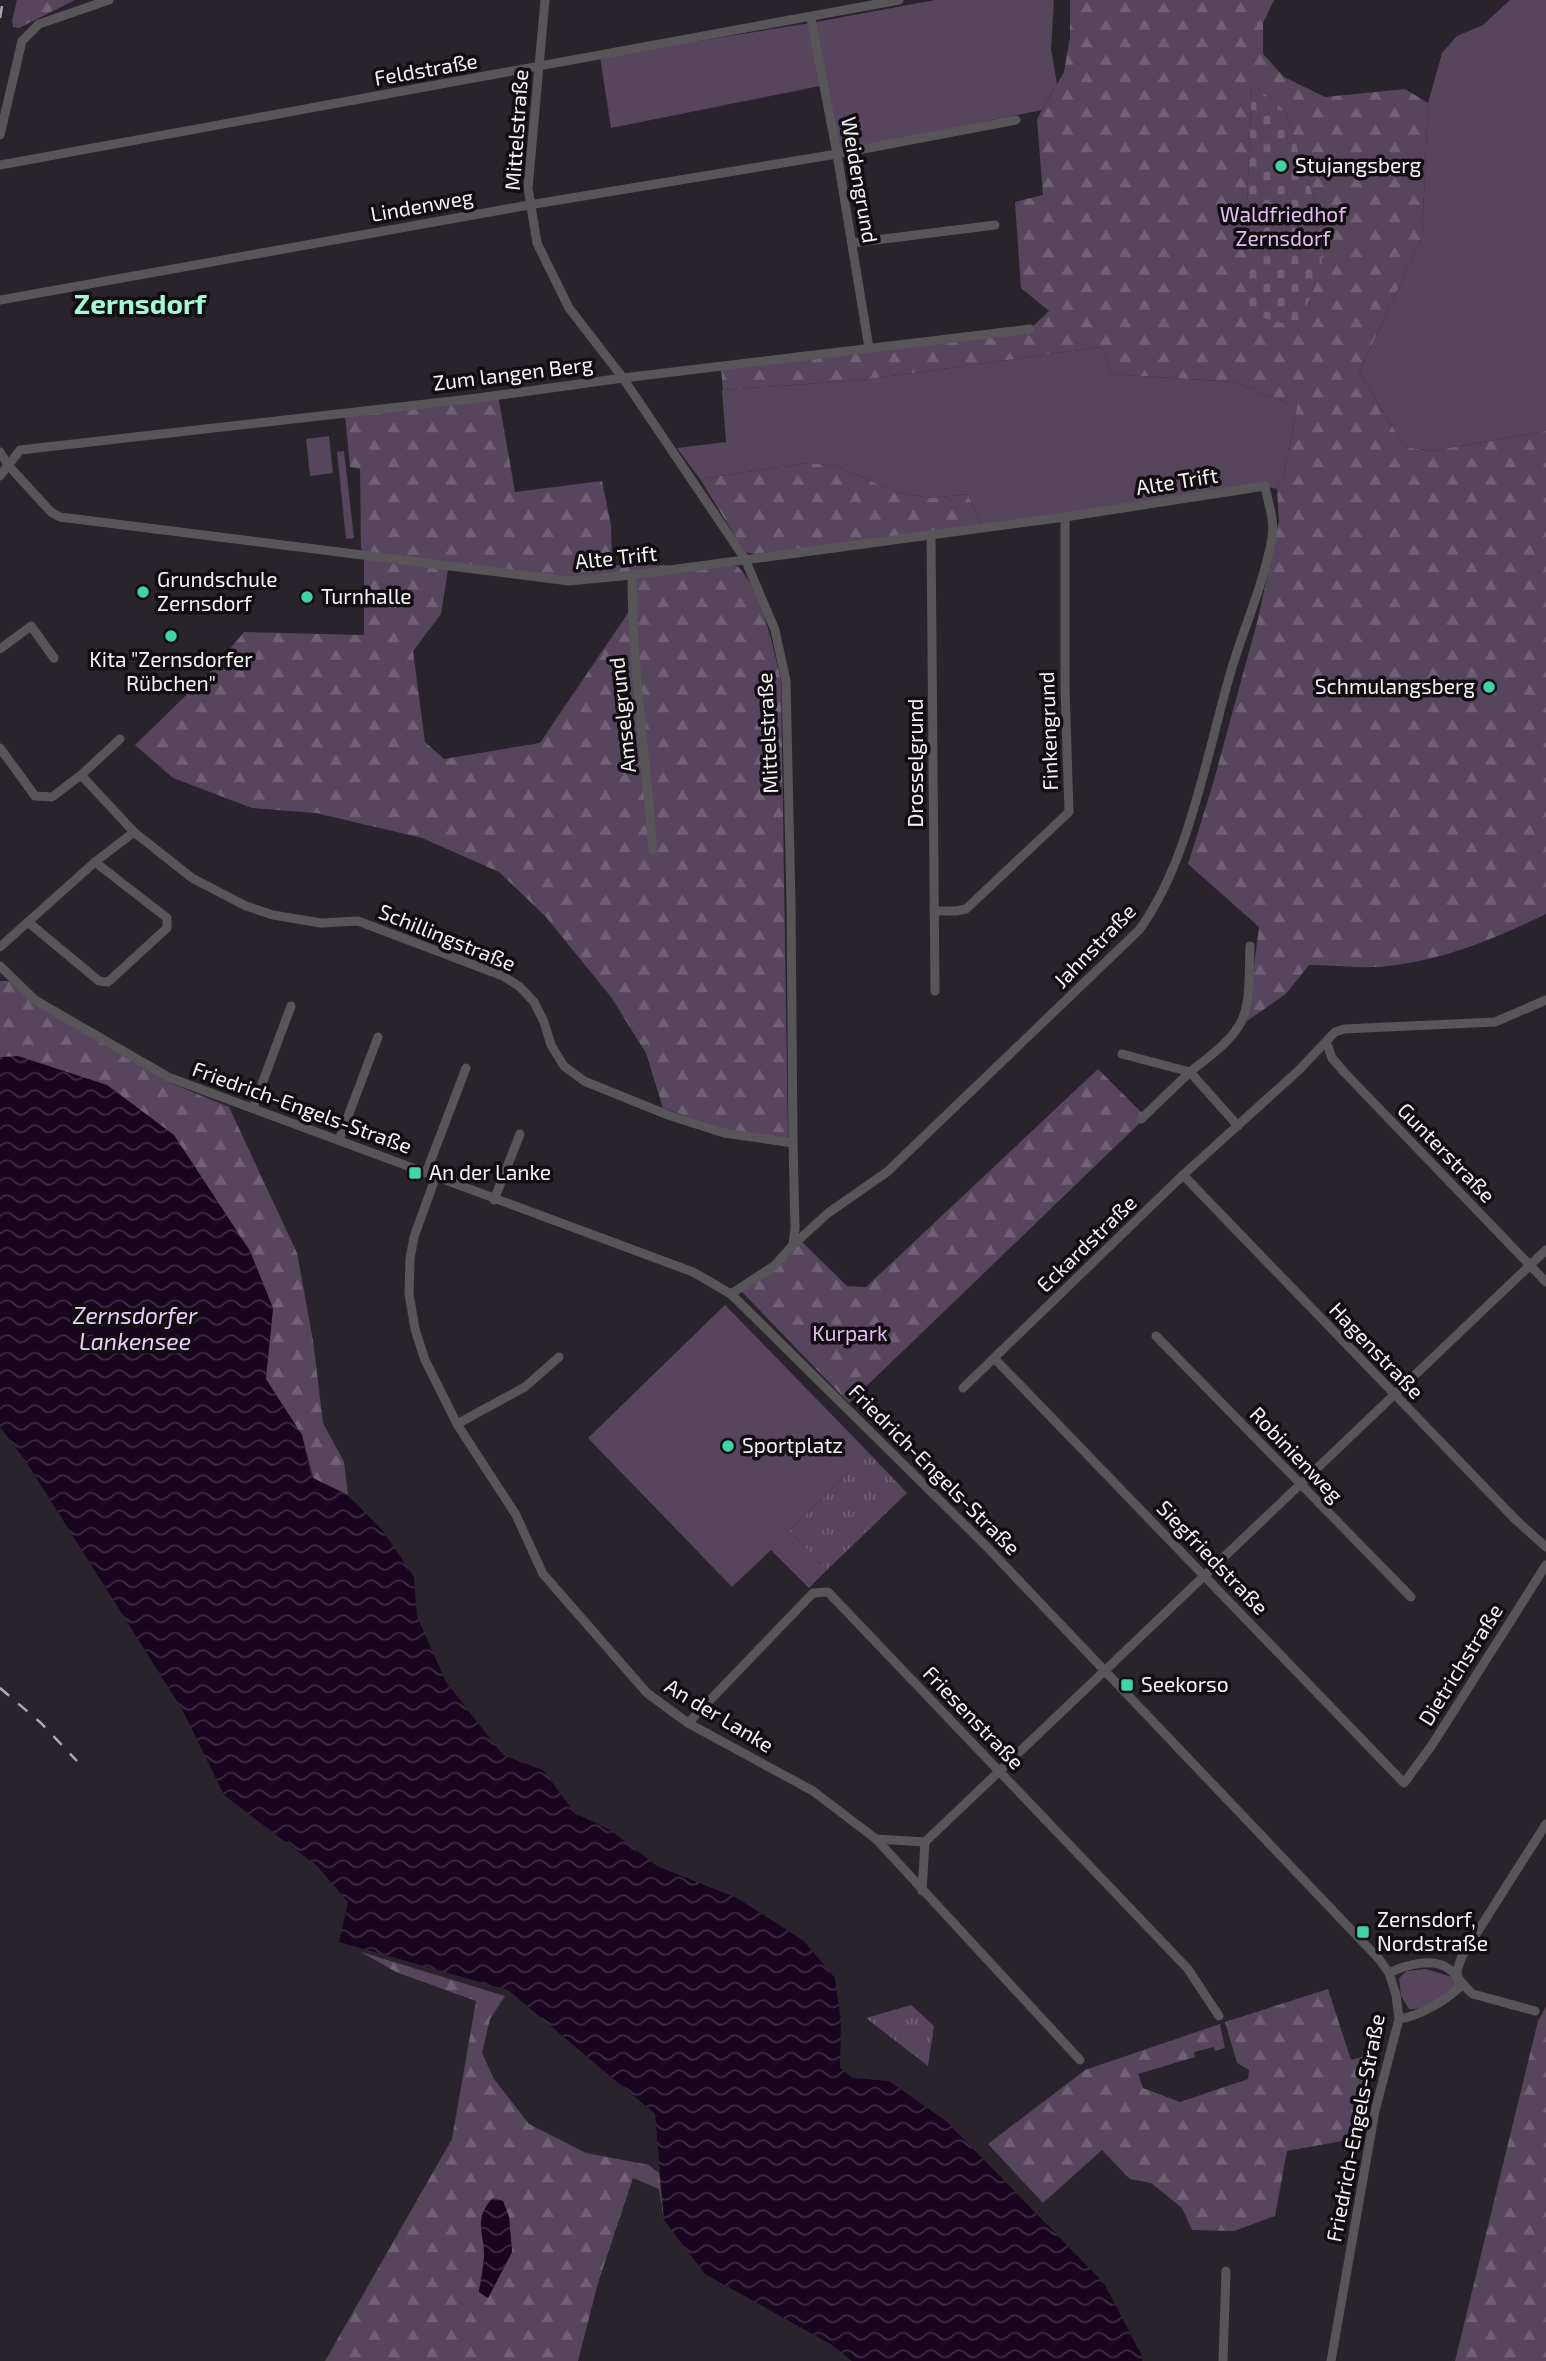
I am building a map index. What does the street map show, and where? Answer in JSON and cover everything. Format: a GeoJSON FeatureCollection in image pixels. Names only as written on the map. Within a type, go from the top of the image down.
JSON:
{"type":"FeatureCollection","features":[{"type":"Feature","properties":{"kind":"street"},"geometry":{"type":"LineString","coordinates":[[0,135],[22,41],[39,24],[109,0]]}},
{"type":"Feature","properties":{"kind":"street","name":"Mittelstraße"},"geometry":{"type":"LineString","coordinates":[[545,0],[529,162],[529,205],[537,243],[569,308],[623,378],[745,559],[775,630],[786,681],[792,903],[793,1244]]}},
{"type":"Feature","properties":{"kind":"street","name":"Feldstraße"},"geometry":{"type":"LineString","coordinates":[[0,165],[899,0]]}},
{"type":"Feature","properties":{"kind":"street","name":"Weidengrund"},"geometry":{"type":"LineString","coordinates":[[811,18],[869,348]]}},
{"type":"Feature","properties":{"kind":"street","name":"Lindenweg"},"geometry":{"type":"LineString","coordinates":[[0,300],[529,205],[837,154],[1016,120]]}},
{"type":"Feature","properties":{"kind":"street"},"geometry":{"type":"LineString","coordinates":[[852,243],[995,225]]}},
{"type":"Feature","properties":{"kind":"street","name":"Zum langen Berg"},"geometry":{"type":"LineString","coordinates":[[8,465],[20,450],[478,398],[1030,329]]}},
{"type":"Feature","properties":{"kind":"street","name":"Alte Trift"},"geometry":{"type":"LineString","coordinates":[[0,452],[8,465],[51,512],[60,517],[569,582],[1065,517],[1265,486]]}},
{"type":"Feature","properties":{"kind":"street"},"geometry":{"type":"LineString","coordinates":[[0,476],[8,465]]}},
{"type":"Feature","properties":{"kind":"street","name":"Jahnstraße"},"geometry":{"type":"LineString","coordinates":[[793,1244],[828,1213],[887,1172],[1130,939],[1153,912],[1166,889],[1190,818],[1231,670],[1272,538],[1272,508],[1265,486]]}},
{"type":"Feature","properties":{"kind":"street","name":"Finkengrund"},"geometry":{"type":"LineString","coordinates":[[934,911],[966,909],[1069,812],[1065,687],[1065,517]]}},
{"type":"Feature","properties":{"kind":"street","name":"Drosselgrund"},"geometry":{"type":"LineString","coordinates":[[931,534],[935,991]]}},
{"type":"Feature","properties":{"kind":"street","name":"Amselgrund"},"geometry":{"type":"LineString","coordinates":[[632,575],[632,629],[653,850]]}},
{"type":"Feature","properties":{"kind":"street"},"geometry":{"type":"LineString","coordinates":[[0,649],[31,626],[54,657]]}},
{"type":"Feature","properties":{"kind":"street"},"geometry":{"type":"LineString","coordinates":[[0,748],[35,796],[52,797],[120,739]]}},
{"type":"Feature","properties":{"kind":"street","name":"Schillingstraße"},"geometry":{"type":"LineString","coordinates":[[81,775],[134,832],[192,878],[246,906],[273,915],[321,923],[359,921],[503,976],[520,986],[534,1002],[551,1045],[564,1066],[584,1081],[668,1115],[724,1133],[793,1143]]}},
{"type":"Feature","properties":{"kind":"street"},"geometry":{"type":"LineString","coordinates":[[0,947],[95,862],[134,832]]}},
{"type":"Feature","properties":{"kind":"street"},"geometry":{"type":"LineString","coordinates":[[28,922],[99,981],[108,982],[167,928],[167,918],[95,862]]}},
{"type":"Feature","properties":{"kind":"street"},"geometry":{"type":"LineString","coordinates":[[1141,1119],[1222,1045],[1241,1022],[1245,1007],[1250,946]]}},
{"type":"Feature","properties":{"kind":"street","name":"Friedrich-Engels-Straße"},"geometry":{"type":"LineString","coordinates":[[0,966],[35,1000],[157,1071],[494,1200],[693,1272],[731,1294],[885,1444],[1324,1899],[1373,1951],[1389,1973],[1396,1995],[1399,2019],[1375,2111],[1331,2361]]}},
{"type":"Feature","properties":{"kind":"street","name":"Eckardstraße"},"geometry":{"type":"LineString","coordinates":[[963,1388],[1183,1175],[1327,1044],[1335,1032],[1344,1029],[1495,1022],[1546,1000]]}},
{"type":"Feature","properties":{"kind":"street"},"geometry":{"type":"LineString","coordinates":[[253,1108],[291,1006]]}},
{"type":"Feature","properties":{"kind":"street"},"geometry":{"type":"LineString","coordinates":[[339,1140],[378,1037]]}},
{"type":"Feature","properties":{"kind":"street","name":"Gunterstraße"},"geometry":{"type":"LineString","coordinates":[[1327,1044],[1332,1058],[1344,1072],[1546,1282]]}},
{"type":"Feature","properties":{"kind":"street"},"geometry":{"type":"LineString","coordinates":[[1122,1054],[1190,1072],[1238,1126]]}},
{"type":"Feature","properties":{"kind":"street"},"geometry":{"type":"LineString","coordinates":[[426,1173],[466,1068]]}},
{"type":"Feature","properties":{"kind":"street"},"geometry":{"type":"LineString","coordinates":[[494,1200],[520,1134]]}},
{"type":"Feature","properties":{"kind":"street","name":"Hagenstraße"},"geometry":{"type":"LineString","coordinates":[[1183,1175],[1394,1395],[1517,1521],[1546,1547]]}},
{"type":"Feature","properties":{"kind":"street","name":"An der Lanke"},"geometry":{"type":"LineString","coordinates":[[436,1176],[414,1237],[410,1259],[410,1294],[415,1329],[425,1360],[457,1424],[516,1516],[543,1574],[647,1693],[688,1723],[813,1791],[876,1839],[1080,2060]]}},
{"type":"Feature","properties":{"kind":"street"},"geometry":{"type":"LineString","coordinates":[[731,1294],[774,1266],[793,1244]]}},
{"type":"Feature","properties":{"kind":"street"},"geometry":{"type":"LineString","coordinates":[[922,1891],[925,1842],[1546,1250]]}},
{"type":"Feature","properties":{"kind":"street","name":"Robinienweg"},"geometry":{"type":"LineString","coordinates":[[1156,1336],[1410,1598]]}},
{"type":"Feature","properties":{"kind":"street"},"geometry":{"type":"LineString","coordinates":[[457,1424],[525,1387],[559,1357]]}},
{"type":"Feature","properties":{"kind":"street","name":"Siegfriedstraße"},"geometry":{"type":"LineString","coordinates":[[993,1358],[1404,1783]]}},
{"type":"Feature","properties":{"kind":"street","name":"Dietrichstraße"},"geometry":{"type":"LineString","coordinates":[[1404,1783],[1432,1745],[1546,1565]]}},
{"type":"Feature","properties":{"kind":"street","name":"Friesenstraße"},"geometry":{"type":"LineString","coordinates":[[688,1723],[813,1593],[828,1591],[1188,1969],[1219,2016]]}},
{"type":"Feature","properties":{"kind":"street"},"geometry":{"type":"LineString","coordinates":[[1535,2011],[1473,1994],[1465,1988],[1457,1971],[1462,1956],[1546,1824]]}},
{"type":"Feature","properties":{"kind":"street"},"geometry":{"type":"LineString","coordinates":[[876,1839],[925,1842]]}},
{"type":"Feature","properties":{"kind":"street"},"geometry":{"type":"LineString","coordinates":[[1389,1973],[1426,1963],[1447,1967],[1460,1979],[1460,1987],[1449,1996],[1410,2017],[1399,2019]]}},
{"type":"Feature","properties":{"kind":"street"},"geometry":{"type":"LineString","coordinates":[[1223,2361],[1226,2271]]}},
{"type":"Feature","properties":{"kind":"green space"},"geometry":{"type":"Polygon","coordinates":[[[17,0],[75,0],[19,28],[13,27],[12,21],[17,0]]]}},
{"type":"Feature","properties":{"kind":"green space"},"geometry":{"type":"Polygon","coordinates":[[[935,0],[1054,0],[1051,49],[1057,84],[1042,110],[840,150],[816,22],[935,0]]]}},
{"type":"Feature","properties":{"kind":"green space"},"geometry":{"type":"Polygon","coordinates":[[[1070,0],[1274,0],[1263,23],[1263,54],[1284,77],[1325,97],[1405,89],[1428,103],[1422,237],[1359,372],[1405,447],[1432,451],[1546,431],[1546,914],[1473,945],[1416,962],[1375,967],[1309,965],[1286,994],[1247,1021],[1259,927],[1188,864],[1258,619],[1279,521],[1277,489],[1283,478],[1297,407],[1235,382],[1112,374],[1102,347],[862,380],[723,390],[721,369],[1030,329],[1049,311],[1021,288],[1015,202],[1043,195],[1037,119],[1064,72],[1070,37],[1070,0]],[[1252,83],[1246,225],[1246,313],[1321,221],[1286,112],[1252,83]]]}},
{"type":"Feature","properties":{"kind":"green space"},"geometry":{"type":"Polygon","coordinates":[[[1510,0],[1546,0],[1546,431],[1432,451],[1405,447],[1359,372],[1422,237],[1428,103],[1442,53],[1457,36],[1483,25],[1510,0]]]}},
{"type":"Feature","properties":{"kind":"green space"},"geometry":{"type":"Polygon","coordinates":[[[810,23],[820,86],[611,128],[600,57],[810,23]]]}},
{"type":"Feature","properties":{"kind":"green space","name":"Waldfriedhof Zernsdorf"},"geometry":{"type":"Polygon","coordinates":[[[1252,83],[1286,112],[1321,221],[1322,271],[1297,327],[1246,313],[1246,225],[1252,83]]]}},
{"type":"Feature","properties":{"kind":"green space"},"geometry":{"type":"Polygon","coordinates":[[[1102,347],[1112,374],[1235,382],[1297,407],[1283,478],[1277,489],[1264,486],[982,527],[968,494],[930,498],[896,492],[837,466],[809,463],[700,479],[677,448],[726,442],[722,390],[862,380],[1102,347]]]}},
{"type":"Feature","properties":{"kind":"green space"},"geometry":{"type":"Polygon","coordinates":[[[498,395],[515,492],[602,481],[611,525],[612,565],[737,566],[753,588],[760,603],[781,681],[788,1139],[724,1129],[663,1108],[646,1053],[611,997],[546,917],[499,872],[422,838],[316,813],[252,808],[173,778],[135,745],[214,668],[244,632],[364,635],[360,469],[350,467],[345,416],[498,395]],[[448,570],[441,614],[413,651],[425,742],[444,759],[540,743],[632,607],[629,578],[570,585],[448,570]]]}},
{"type":"Feature","properties":{"kind":"green space"},"geometry":{"type":"Polygon","coordinates":[[[329,436],[333,473],[310,476],[306,439],[329,436]]]}},
{"type":"Feature","properties":{"kind":"green space"},"geometry":{"type":"Polygon","coordinates":[[[344,451],[354,538],[346,539],[337,452],[344,451]]]}},
{"type":"Feature","properties":{"kind":"green space"},"geometry":{"type":"Polygon","coordinates":[[[809,463],[837,466],[896,492],[930,498],[968,494],[982,527],[754,554],[745,552],[700,479],[809,463]]]}},
{"type":"Feature","properties":{"kind":"green space"},"geometry":{"type":"Polygon","coordinates":[[[0,981],[9,981],[35,1004],[168,1082],[229,1107],[297,1253],[313,1340],[323,1423],[344,1462],[348,1495],[314,1480],[302,1435],[265,1379],[273,1308],[0,1058],[0,981]]]}},
{"type":"Feature","properties":{"kind":"green space","name":"Kurpark"},"geometry":{"type":"Polygon","coordinates":[[[1098,1069],[1146,1117],[849,1403],[742,1292],[802,1242],[847,1286],[866,1287],[1098,1069]]]}},
{"type":"Feature","properties":{"kind":"green space","name":"Sportplatz"},"geometry":{"type":"Polygon","coordinates":[[[725,1305],[869,1453],[789,1531],[827,1570],[809,1588],[771,1550],[732,1587],[588,1438],[725,1305]]]}},
{"type":"Feature","properties":{"kind":"green space"},"geometry":{"type":"Polygon","coordinates":[[[869,1453],[907,1493],[827,1570],[789,1531],[869,1453]]]}},
{"type":"Feature","properties":{"kind":"green space"},"geometry":{"type":"Polygon","coordinates":[[[361,1952],[505,1996],[490,2019],[482,2053],[494,2079],[529,2124],[586,2153],[649,2165],[659,2173],[664,2220],[659,2189],[633,2178],[598,2283],[578,2361],[325,2361],[452,2139],[476,2001],[396,1972],[361,1952]],[[493,2198],[479,2291],[488,2298],[512,2252],[509,2217],[503,2201],[493,2198]]]}},
{"type":"Feature","properties":{"kind":"green space"},"geometry":{"type":"Polygon","coordinates":[[[1426,1969],[1455,1978],[1456,1984],[1435,2002],[1421,2008],[1409,2009],[1401,1996],[1399,1978],[1407,1971],[1426,1969]]]}},
{"type":"Feature","properties":{"kind":"green space"},"geometry":{"type":"Polygon","coordinates":[[[1328,1989],[1351,2060],[1373,2054],[1358,2138],[1287,2151],[1275,2216],[1234,2231],[1192,2230],[1182,2208],[1151,2183],[1130,2179],[1102,2150],[1043,2203],[988,2144],[1085,2070],[1220,2024],[1225,2048],[1215,2051],[1214,2047],[1194,2052],[1195,2057],[1138,2074],[1143,2088],[1180,2102],[1248,2079],[1249,2070],[1237,2063],[1225,2022],[1328,1989]]]}},
{"type":"Feature","properties":{"kind":"green space"},"geometry":{"type":"Polygon","coordinates":[[[911,2005],[934,2026],[928,2066],[866,2018],[911,2005]]]}},
{"type":"Feature","properties":{"kind":"green space"},"geometry":{"type":"Polygon","coordinates":[[[1546,2007],[1546,2361],[1455,2361],[1538,2021],[1546,2007]]]}},
{"type":"Feature","properties":{"kind":"water","name":"Zernsdorfer Lankensee"},"geometry":{"type":"Polygon","coordinates":[[[18,1056],[107,1085],[174,1135],[250,1251],[273,1308],[266,1379],[302,1435],[311,1477],[348,1495],[383,1531],[414,1577],[417,1616],[446,1682],[503,1755],[543,1770],[575,1813],[610,1830],[657,1866],[737,1898],[804,1941],[835,1978],[841,2022],[840,2068],[853,2078],[889,2081],[946,2121],[1104,2283],[1142,2356],[1142,2361],[852,2361],[832,2345],[705,2274],[664,2220],[655,2114],[508,1990],[339,1942],[348,1902],[317,1866],[224,1795],[182,1709],[25,1460],[0,1427],[0,1057],[18,1056]]]}},
{"type":"Feature","properties":{"kind":"water"},"geometry":{"type":"Polygon","coordinates":[[[493,2198],[503,2201],[509,2217],[512,2252],[488,2298],[479,2292],[484,2261],[481,2220],[493,2198]]]}},
{"type":"Feature","properties":{"kind":"railway"},"geometry":{"type":"LineString","coordinates":[[0,18],[3,0]]}},
{"type":"Feature","properties":{"kind":"railway"},"geometry":{"type":"LineString","coordinates":[[0,1688],[41,1723],[77,1761]]}},
{"type":"Feature","properties":{"kind":"place","name":"Stujangsberg"},"geometry":{"type":"Point","coordinates":[1281,166]}},
{"type":"Feature","properties":{"kind":"place","name":"Grundschule Zernsdorf"},"geometry":{"type":"Point","coordinates":[143,592]}},
{"type":"Feature","properties":{"kind":"place","name":"Turnhalle"},"geometry":{"type":"Point","coordinates":[307,597]}},
{"type":"Feature","properties":{"kind":"place","name":"Kita \"Zernsdorfer Rübchen\""},"geometry":{"type":"Point","coordinates":[171,636]}},
{"type":"Feature","properties":{"kind":"place","name":"Schmulangsberg"},"geometry":{"type":"Point","coordinates":[1489,687]}},
{"type":"Feature","properties":{"kind":"place","name":"An der Lanke"},"geometry":{"type":"Point","coordinates":[415,1173]}},
{"type":"Feature","properties":{"kind":"place","name":"Sportplatz"},"geometry":{"type":"Point","coordinates":[728,1446]}},
{"type":"Feature","properties":{"kind":"place","name":"Seekorso"},"geometry":{"type":"Point","coordinates":[1127,1685]}},
{"type":"Feature","properties":{"kind":"place","name":"Zernsdorf, Nordstraße"},"geometry":{"type":"Point","coordinates":[1363,1932]}},
{"type":"Feature","properties":{"kind":"district","name":"Zernsdorf"},"geometry":{"type":"Point","coordinates":[140,304]}}]}
